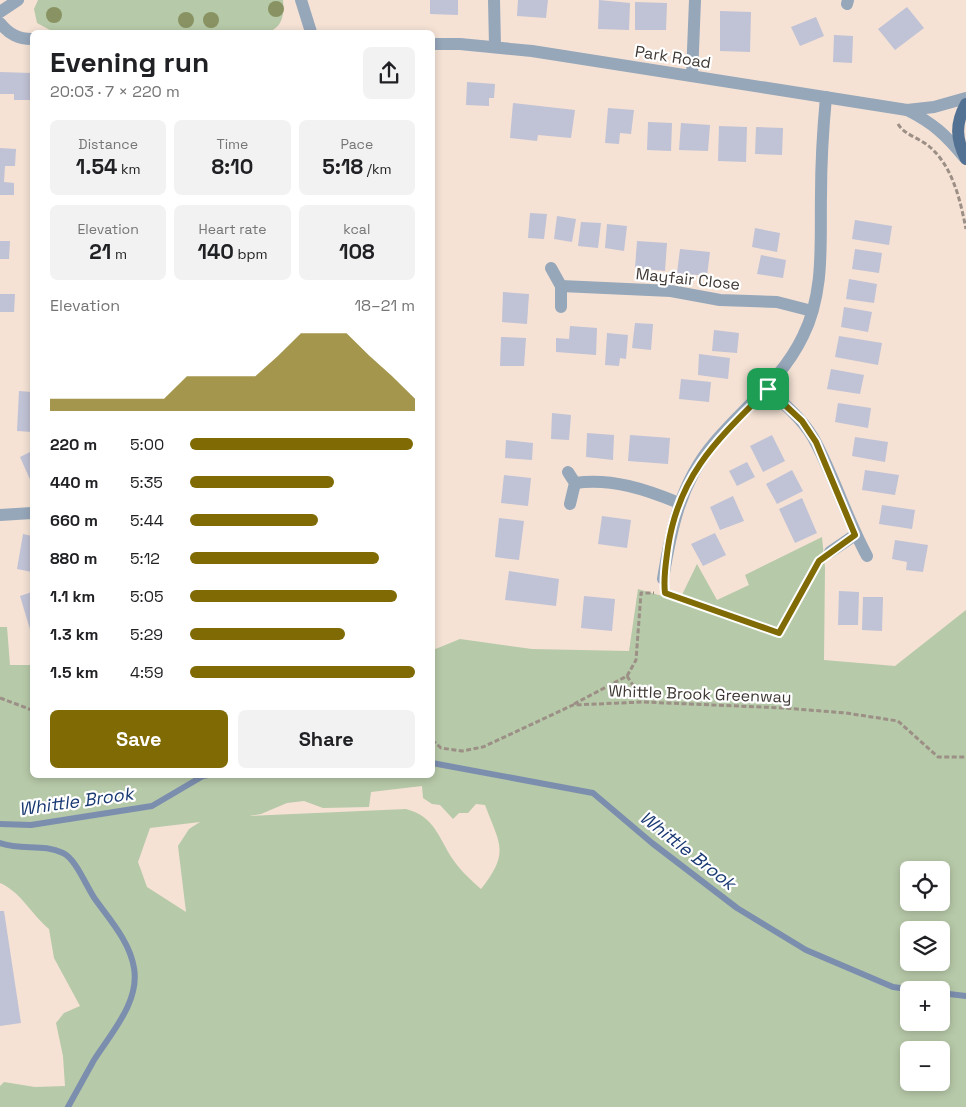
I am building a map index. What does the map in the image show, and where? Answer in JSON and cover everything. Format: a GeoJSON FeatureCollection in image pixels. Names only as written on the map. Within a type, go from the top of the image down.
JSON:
{"type":"FeatureCollection","features":[{"type":"Feature","properties":{"kind":"main road"},"geometry":{"type":"LineString","coordinates":[[966,104],[959,117],[957,131],[959,146],[966,159]]}},
{"type":"Feature","properties":{"kind":"street"},"geometry":{"type":"LineString","coordinates":[[0,12],[18,0]]}},
{"type":"Feature","properties":{"kind":"street"},"geometry":{"type":"LineString","coordinates":[[301,0],[310,30]]}},
{"type":"Feature","properties":{"kind":"street"},"geometry":{"type":"LineString","coordinates":[[494,0],[495,46]]}},
{"type":"Feature","properties":{"kind":"street"},"geometry":{"type":"LineString","coordinates":[[692,76],[695,0]]}},
{"type":"Feature","properties":{"kind":"street"},"geometry":{"type":"LineString","coordinates":[[0,23],[7,32],[30,40]]}},
{"type":"Feature","properties":{"kind":"street","name":"Park Road"},"geometry":{"type":"LineString","coordinates":[[435,44],[495,46],[907,110],[929,120],[947,136],[966,159]]}},
{"type":"Feature","properties":{"kind":"street"},"geometry":{"type":"LineString","coordinates":[[663,579],[670,531],[690,478],[714,443],[768,389],[788,362],[800,342],[812,310],[821,270],[821,194],[826,97]]}},
{"type":"Feature","properties":{"kind":"street","name":"Park Road"},"geometry":{"type":"LineString","coordinates":[[907,110],[934,107],[966,98]]}},
{"type":"Feature","properties":{"kind":"street"},"geometry":{"type":"LineString","coordinates":[[551,268],[561,286],[560,307]]}},
{"type":"Feature","properties":{"kind":"street","name":"Mayfair Close"},"geometry":{"type":"LineString","coordinates":[[561,286],[671,291],[720,300],[778,302],[812,310]]}},
{"type":"Feature","properties":{"kind":"street"},"geometry":{"type":"LineString","coordinates":[[768,389],[802,421],[816,442],[855,535],[866,556]]}},
{"type":"Feature","properties":{"kind":"street"},"geometry":{"type":"LineString","coordinates":[[570,504],[572,478],[612,482],[651,491],[679,503]]}},
{"type":"Feature","properties":{"kind":"street"},"geometry":{"type":"LineString","coordinates":[[0,515],[30,512]]}},
{"type":"Feature","properties":{"kind":"street"},"geometry":{"type":"LineString","coordinates":[[830,552],[855,535]]}},
{"type":"Feature","properties":{"kind":"path"},"geometry":{"type":"LineString","coordinates":[[901,130],[926,144],[945,166],[959,200],[966,229]]}},
{"type":"Feature","properties":{"kind":"path"},"geometry":{"type":"LineString","coordinates":[[573,705],[626,676],[636,660],[641,593],[665,593],[779,633],[819,561],[830,552]]}},
{"type":"Feature","properties":{"kind":"path"},"geometry":{"type":"LineString","coordinates":[[663,579],[665,593]]}},
{"type":"Feature","properties":{"kind":"path"},"geometry":{"type":"LineString","coordinates":[[626,676],[643,702]]}},
{"type":"Feature","properties":{"kind":"path"},"geometry":{"type":"LineString","coordinates":[[0,698],[30,709]]}},
{"type":"Feature","properties":{"kind":"path","name":"Whittle Brook Greenway"},"geometry":{"type":"LineString","coordinates":[[435,743],[441,748],[462,751],[483,746],[573,705],[643,702],[784,708],[846,713],[898,721],[938,757],[966,757]]}},
{"type":"Feature","properties":{"kind":"green space"},"geometry":{"type":"Polygon","coordinates":[[[38,0],[283,0],[282,19],[274,30],[50,30],[37,23],[34,9],[38,0]]]}},
{"type":"Feature","properties":{"kind":"green space"},"geometry":{"type":"Polygon","coordinates":[[[822,537],[825,568],[824,660],[895,666],[966,610],[966,1107],[0,1107],[0,1086],[4,1082],[35,1087],[65,1086],[63,1056],[56,1023],[64,1013],[80,1006],[54,958],[49,929],[14,892],[0,883],[0,627],[7,627],[10,665],[30,665],[30,778],[435,778],[435,649],[460,639],[532,649],[629,651],[638,589],[679,601],[697,564],[717,600],[749,585],[745,575],[822,537]],[[422,786],[371,792],[369,807],[323,808],[304,801],[287,803],[261,814],[249,816],[406,809],[424,817],[430,823],[457,865],[481,889],[496,866],[500,848],[485,805],[476,804],[468,813],[459,813],[453,819],[440,805],[432,804],[423,798],[422,786]],[[200,822],[150,828],[138,862],[147,887],[186,912],[178,846],[189,829],[200,822]]]}},
{"type":"Feature","properties":{"kind":"building"},"geometry":{"type":"Polygon","coordinates":[[[430,0],[458,0],[458,15],[430,14],[430,0]]]}},
{"type":"Feature","properties":{"kind":"building"},"geometry":{"type":"Polygon","coordinates":[[[518,0],[548,0],[546,18],[517,16],[518,0]]]}},
{"type":"Feature","properties":{"kind":"building"},"geometry":{"type":"Polygon","coordinates":[[[599,0],[630,3],[629,30],[598,29],[599,0]]]}},
{"type":"Feature","properties":{"kind":"building"},"geometry":{"type":"Polygon","coordinates":[[[635,2],[667,3],[666,30],[635,30],[635,2]]]}},
{"type":"Feature","properties":{"kind":"building"},"geometry":{"type":"Polygon","coordinates":[[[907,7],[924,28],[895,50],[878,29],[907,7]]]}},
{"type":"Feature","properties":{"kind":"building"},"geometry":{"type":"Polygon","coordinates":[[[720,11],[751,12],[750,52],[720,51],[720,11]]]}},
{"type":"Feature","properties":{"kind":"building"},"geometry":{"type":"Polygon","coordinates":[[[816,17],[824,36],[800,46],[791,27],[816,17]]]}},
{"type":"Feature","properties":{"kind":"building"},"geometry":{"type":"Polygon","coordinates":[[[834,35],[853,36],[852,63],[833,62],[834,35]]]}},
{"type":"Feature","properties":{"kind":"building"},"geometry":{"type":"Polygon","coordinates":[[[0,72],[30,73],[30,100],[14,100],[14,94],[0,94],[0,72]]]}},
{"type":"Feature","properties":{"kind":"building"},"geometry":{"type":"Polygon","coordinates":[[[467,82],[495,84],[494,98],[489,98],[489,106],[466,105],[467,82]]]}},
{"type":"Feature","properties":{"kind":"building"},"geometry":{"type":"Polygon","coordinates":[[[513,103],[575,110],[571,138],[538,135],[537,141],[510,138],[513,103]]]}},
{"type":"Feature","properties":{"kind":"building"},"geometry":{"type":"Polygon","coordinates":[[[608,108],[634,110],[631,134],[620,133],[619,144],[605,143],[608,108]]]}},
{"type":"Feature","properties":{"kind":"building"},"geometry":{"type":"Polygon","coordinates":[[[648,122],[672,123],[671,151],[647,150],[648,122]]]}},
{"type":"Feature","properties":{"kind":"building"},"geometry":{"type":"Polygon","coordinates":[[[681,123],[710,125],[708,151],[679,150],[681,123]]]}},
{"type":"Feature","properties":{"kind":"building"},"geometry":{"type":"Polygon","coordinates":[[[719,126],[747,127],[746,162],[718,161],[719,126]]]}},
{"type":"Feature","properties":{"kind":"building"},"geometry":{"type":"Polygon","coordinates":[[[756,127],[783,128],[782,155],[755,154],[756,127]]]}},
{"type":"Feature","properties":{"kind":"building"},"geometry":{"type":"Polygon","coordinates":[[[0,148],[16,149],[15,166],[5,166],[4,182],[14,183],[14,195],[0,195],[0,148]]]}},
{"type":"Feature","properties":{"kind":"building"},"geometry":{"type":"Polygon","coordinates":[[[530,213],[547,214],[544,239],[528,238],[530,213]]]}},
{"type":"Feature","properties":{"kind":"building"},"geometry":{"type":"Polygon","coordinates":[[[557,216],[576,219],[572,242],[554,239],[557,216]]]}},
{"type":"Feature","properties":{"kind":"building"},"geometry":{"type":"Polygon","coordinates":[[[855,220],[892,226],[889,245],[852,239],[855,220]]]}},
{"type":"Feature","properties":{"kind":"building"},"geometry":{"type":"Polygon","coordinates":[[[581,222],[601,223],[598,248],[578,246],[581,222]]]}},
{"type":"Feature","properties":{"kind":"building"},"geometry":{"type":"Polygon","coordinates":[[[607,224],[627,226],[624,251],[605,248],[607,224]]]}},
{"type":"Feature","properties":{"kind":"building"},"geometry":{"type":"Polygon","coordinates":[[[755,228],[780,233],[777,252],[752,247],[755,228]]]}},
{"type":"Feature","properties":{"kind":"building"},"geometry":{"type":"Polygon","coordinates":[[[0,241],[10,241],[9,259],[0,259],[0,241]]]}},
{"type":"Feature","properties":{"kind":"building"},"geometry":{"type":"Polygon","coordinates":[[[637,241],[667,243],[665,271],[635,268],[637,241]]]}},
{"type":"Feature","properties":{"kind":"building"},"geometry":{"type":"Polygon","coordinates":[[[680,249],[710,252],[707,276],[677,273],[680,249]]]}},
{"type":"Feature","properties":{"kind":"building"},"geometry":{"type":"Polygon","coordinates":[[[855,249],[882,253],[879,273],[852,269],[855,249]]]}},
{"type":"Feature","properties":{"kind":"building"},"geometry":{"type":"Polygon","coordinates":[[[761,255],[786,260],[783,278],[757,274],[761,255]]]}},
{"type":"Feature","properties":{"kind":"building"},"geometry":{"type":"Polygon","coordinates":[[[849,279],[877,284],[874,303],[846,299],[849,279]]]}},
{"type":"Feature","properties":{"kind":"building"},"geometry":{"type":"Polygon","coordinates":[[[503,292],[529,294],[527,324],[502,322],[503,292]]]}},
{"type":"Feature","properties":{"kind":"building"},"geometry":{"type":"Polygon","coordinates":[[[0,294],[15,294],[14,312],[0,312],[0,294]]]}},
{"type":"Feature","properties":{"kind":"building"},"geometry":{"type":"Polygon","coordinates":[[[844,307],[872,312],[868,332],[841,327],[844,307]]]}},
{"type":"Feature","properties":{"kind":"building"},"geometry":{"type":"Polygon","coordinates":[[[635,323],[653,324],[651,350],[632,348],[635,323]]]}},
{"type":"Feature","properties":{"kind":"building"},"geometry":{"type":"Polygon","coordinates":[[[570,326],[597,328],[596,355],[556,352],[556,338],[569,339],[570,326]]]}},
{"type":"Feature","properties":{"kind":"building"},"geometry":{"type":"Polygon","coordinates":[[[714,330],[739,333],[737,353],[712,351],[714,330]]]}},
{"type":"Feature","properties":{"kind":"building"},"geometry":{"type":"Polygon","coordinates":[[[607,333],[628,335],[626,359],[620,358],[619,366],[605,365],[607,333]]]}},
{"type":"Feature","properties":{"kind":"building"},"geometry":{"type":"Polygon","coordinates":[[[839,336],[882,343],[878,365],[835,357],[839,336]]]}},
{"type":"Feature","properties":{"kind":"building"},"geometry":{"type":"Polygon","coordinates":[[[501,337],[526,338],[524,366],[500,366],[501,337]]]}},
{"type":"Feature","properties":{"kind":"building"},"geometry":{"type":"Polygon","coordinates":[[[699,354],[730,358],[728,379],[698,375],[699,354]]]}},
{"type":"Feature","properties":{"kind":"building"},"geometry":{"type":"Polygon","coordinates":[[[831,369],[864,375],[860,394],[827,389],[831,369]]]}},
{"type":"Feature","properties":{"kind":"building"},"geometry":{"type":"Polygon","coordinates":[[[681,379],[711,382],[709,402],[679,399],[681,379]]]}},
{"type":"Feature","properties":{"kind":"building"},"geometry":{"type":"Polygon","coordinates":[[[19,391],[30,392],[30,432],[17,431],[19,391]]]}},
{"type":"Feature","properties":{"kind":"building"},"geometry":{"type":"Polygon","coordinates":[[[838,403],[871,408],[868,428],[835,422],[838,403]]]}},
{"type":"Feature","properties":{"kind":"building"},"geometry":{"type":"Polygon","coordinates":[[[552,413],[571,415],[569,440],[551,439],[552,413]]]}},
{"type":"Feature","properties":{"kind":"building"},"geometry":{"type":"Polygon","coordinates":[[[587,433],[614,435],[613,460],[586,457],[587,433]]]}},
{"type":"Feature","properties":{"kind":"building"},"geometry":{"type":"Polygon","coordinates":[[[630,435],[670,438],[668,464],[628,461],[630,435]]]}},
{"type":"Feature","properties":{"kind":"building"},"geometry":{"type":"Polygon","coordinates":[[[772,435],[785,461],[763,472],[750,446],[772,435]]]}},
{"type":"Feature","properties":{"kind":"building"},"geometry":{"type":"Polygon","coordinates":[[[855,437],[888,442],[885,462],[852,456],[855,437]]]}},
{"type":"Feature","properties":{"kind":"building"},"geometry":{"type":"Polygon","coordinates":[[[506,440],[533,443],[532,460],[505,458],[506,440]]]}},
{"type":"Feature","properties":{"kind":"building"},"geometry":{"type":"Polygon","coordinates":[[[30,452],[30,480],[20,457],[30,452]]]}},
{"type":"Feature","properties":{"kind":"building"},"geometry":{"type":"Polygon","coordinates":[[[747,462],[755,477],[737,486],[729,471],[747,462]]]}},
{"type":"Feature","properties":{"kind":"building"},"geometry":{"type":"Polygon","coordinates":[[[792,470],[803,491],[777,504],[766,484],[792,470]]]}},
{"type":"Feature","properties":{"kind":"building"},"geometry":{"type":"Polygon","coordinates":[[[865,470],[899,475],[895,495],[862,490],[865,470]]]}},
{"type":"Feature","properties":{"kind":"building"},"geometry":{"type":"Polygon","coordinates":[[[504,475],[531,478],[528,506],[501,503],[504,475]]]}},
{"type":"Feature","properties":{"kind":"building"},"geometry":{"type":"Polygon","coordinates":[[[733,496],[744,521],[720,530],[710,507],[733,496]]]}},
{"type":"Feature","properties":{"kind":"building"},"geometry":{"type":"Polygon","coordinates":[[[802,498],[817,533],[795,543],[779,509],[802,498]]]}},
{"type":"Feature","properties":{"kind":"building"},"geometry":{"type":"Polygon","coordinates":[[[882,505],[915,510],[912,529],[879,524],[882,505]]]}},
{"type":"Feature","properties":{"kind":"building"},"geometry":{"type":"Polygon","coordinates":[[[602,516],[631,520],[627,548],[598,544],[602,516]]]}},
{"type":"Feature","properties":{"kind":"building"},"geometry":{"type":"Polygon","coordinates":[[[499,518],[524,521],[519,560],[495,557],[499,518]]]}},
{"type":"Feature","properties":{"kind":"building"},"geometry":{"type":"Polygon","coordinates":[[[715,533],[726,555],[703,566],[691,544],[715,533]]]}},
{"type":"Feature","properties":{"kind":"building"},"geometry":{"type":"Polygon","coordinates":[[[23,534],[30,536],[30,572],[17,569],[23,534]]]}},
{"type":"Feature","properties":{"kind":"building"},"geometry":{"type":"Polygon","coordinates":[[[895,540],[928,545],[923,572],[906,570],[907,562],[892,559],[895,540]]]}},
{"type":"Feature","properties":{"kind":"building"},"geometry":{"type":"Polygon","coordinates":[[[509,571],[559,579],[556,606],[505,600],[509,571]]]}},
{"type":"Feature","properties":{"kind":"building"},"geometry":{"type":"Polygon","coordinates":[[[839,591],[859,592],[858,625],[838,625],[839,591]]]}},
{"type":"Feature","properties":{"kind":"building"},"geometry":{"type":"Polygon","coordinates":[[[30,593],[30,629],[20,596],[30,593]]]}},
{"type":"Feature","properties":{"kind":"building"},"geometry":{"type":"Polygon","coordinates":[[[584,596],[615,599],[612,631],[581,628],[584,596]]]}},
{"type":"Feature","properties":{"kind":"building"},"geometry":{"type":"Polygon","coordinates":[[[863,597],[883,597],[882,631],[862,630],[863,597]]]}},
{"type":"Feature","properties":{"kind":"building"},"geometry":{"type":"Polygon","coordinates":[[[0,911],[4,911],[21,1023],[0,1026],[0,911]]]}},
{"type":"Feature","properties":{"kind":"waterway","name":"Whittle Brook"},"geometry":{"type":"LineString","coordinates":[[435,764],[593,793],[652,843],[737,908],[806,950],[893,987],[900,988]]}},
{"type":"Feature","properties":{"kind":"waterway","name":"Whittle Brook"},"geometry":{"type":"LineString","coordinates":[[0,824],[31,825],[152,806],[200,778]]}},
{"type":"Feature","properties":{"kind":"waterway"},"geometry":{"type":"LineString","coordinates":[[0,843],[16,847],[48,848],[68,856],[95,899],[119,932],[132,958],[135,981],[133,993],[123,1017],[94,1060],[68,1107]]}},
{"type":"Feature","properties":{"kind":"waterway","name":"Whittle Brook"},"geometry":{"type":"LineString","coordinates":[[950,994],[966,996]]}},
{"type":"Feature","properties":{"kind":"route"},"geometry":{"type":"LineString","coordinates":[[768,389],[802,421],[816,442],[855,535],[819,561],[779,633],[665,593],[663,579],[670,531],[690,478],[714,443],[768,389]]}}]}
